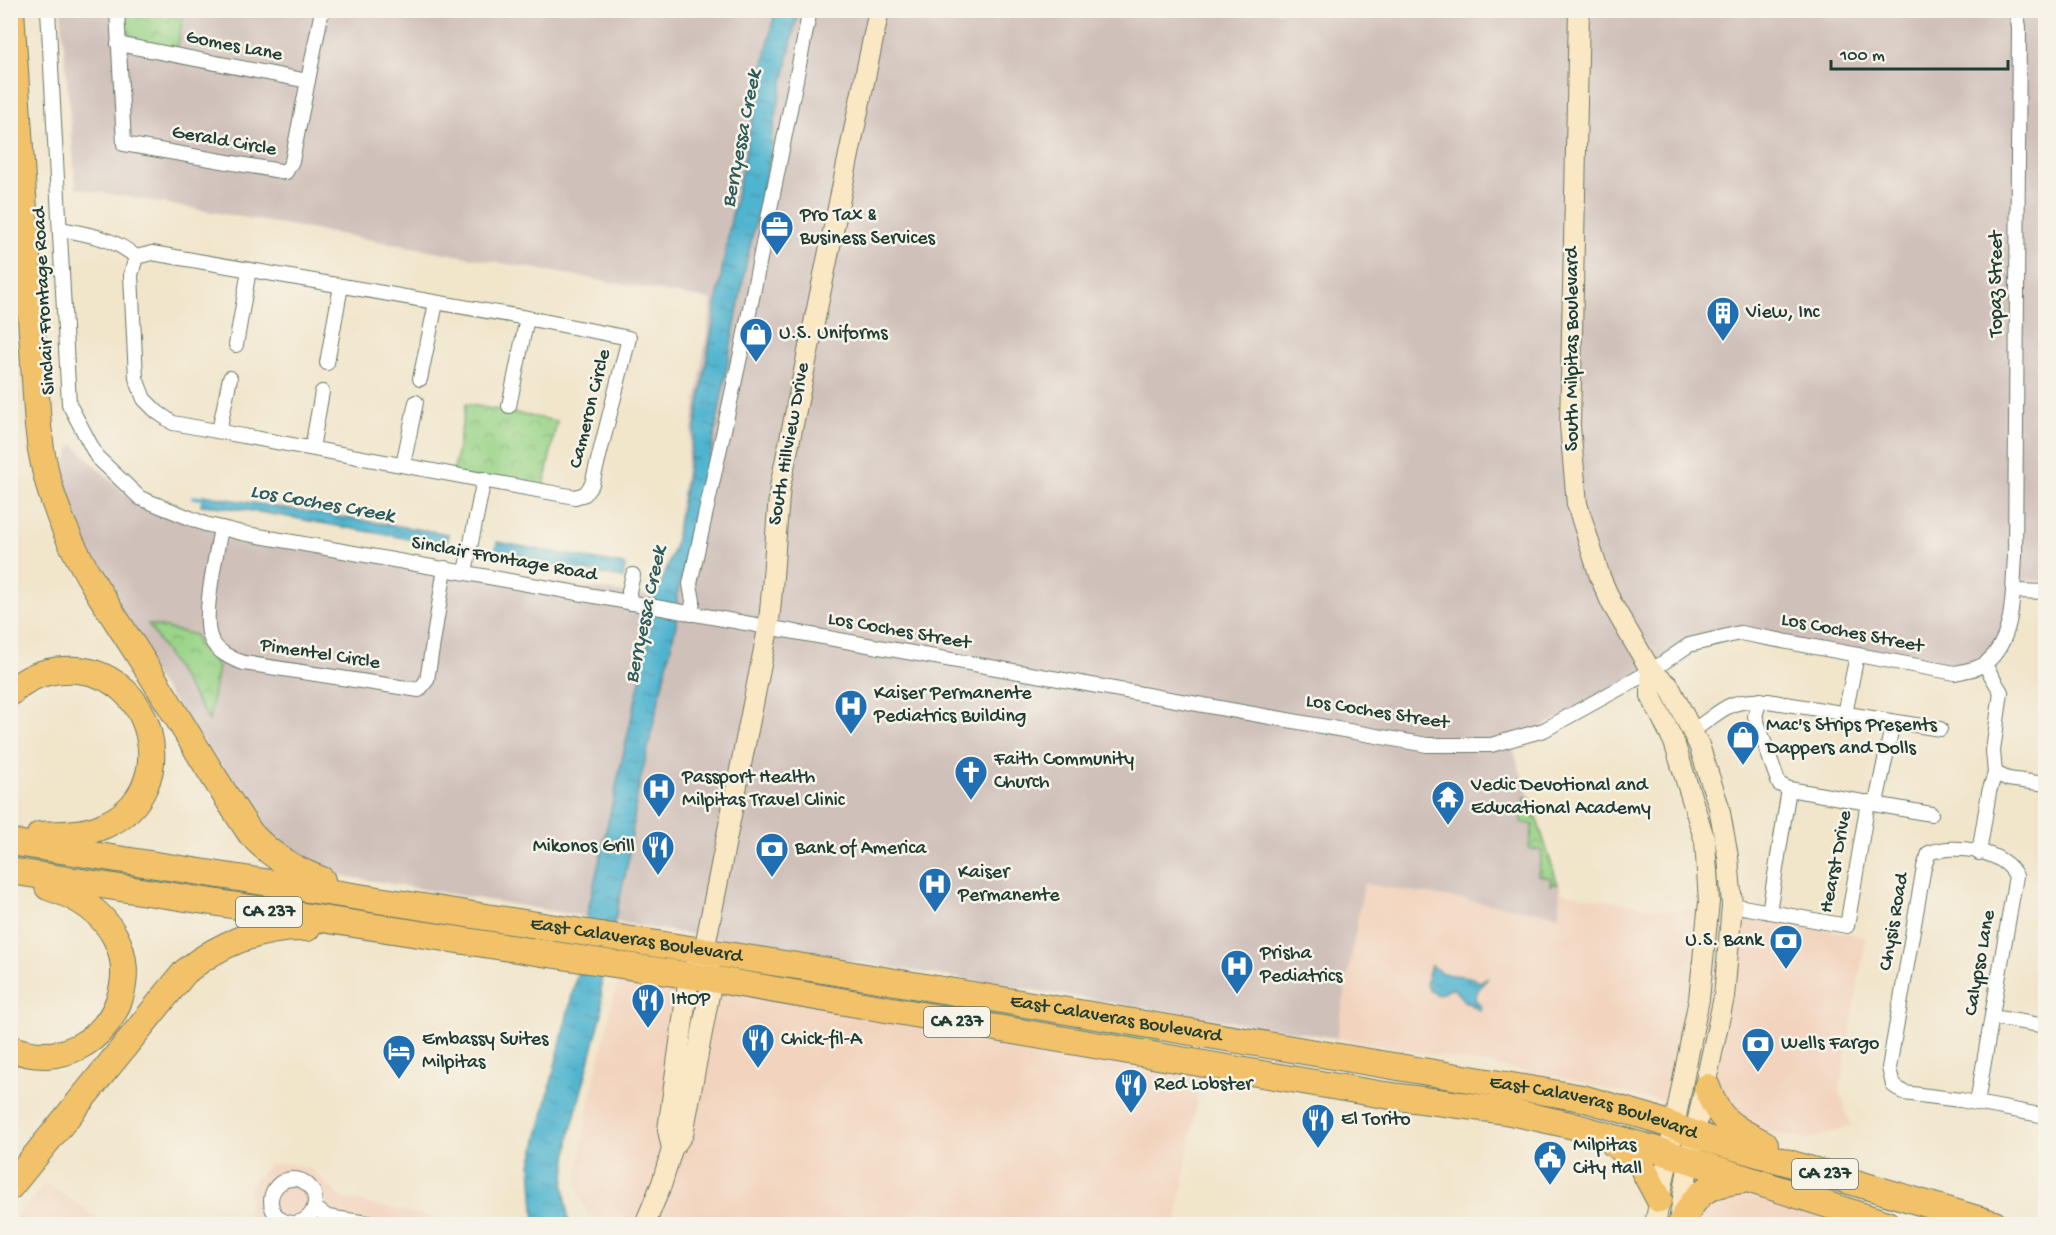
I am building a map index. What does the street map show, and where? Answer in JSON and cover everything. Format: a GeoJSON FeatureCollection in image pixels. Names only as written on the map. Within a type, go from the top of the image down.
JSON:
{"type":"FeatureCollection","features":[{"type":"Feature","properties":{"kind":"highway"},"geometry":{"type":"LineString","coordinates":[[11,10],[38,426],[43,468],[54,509],[89,575],[251,834],[263,848],[291,868],[361,896]]}},
{"type":"Feature","properties":{"kind":"highway"},"geometry":{"type":"LineString","coordinates":[[10,693],[26,680],[56,670],[87,671],[103,677],[128,693],[136,704],[150,734],[152,747],[150,770],[142,790],[125,813],[114,821],[74,834],[10,836]]}},
{"type":"Feature","properties":{"kind":"highway","name":"East Calaveras Boulevard"},"geometry":{"type":"LineString","coordinates":[[10,842],[615,936],[1582,1098],[1994,1224]]}},
{"type":"Feature","properties":{"kind":"highway","name":"East Calaveras Boulevard"},"geometry":{"type":"LineString","coordinates":[[10,871],[379,930],[611,963],[1373,1093],[1506,1111],[1570,1125],[1678,1157],[1887,1224]]}},
{"type":"Feature","properties":{"kind":"highway"},"geometry":{"type":"LineString","coordinates":[[10,876],[61,891],[92,908],[118,939],[125,977],[114,1014],[107,1024],[86,1041],[59,1052],[44,1054],[10,1048]]}},
{"type":"Feature","properties":{"kind":"highway"},"geometry":{"type":"LineString","coordinates":[[10,1187],[172,987],[200,959],[233,941],[275,930],[296,928],[379,930]]}},
{"type":"Feature","properties":{"kind":"highway"},"geometry":{"type":"LineString","coordinates":[[1707,1087],[1712,1103],[1728,1124],[1818,1172]]}},
{"type":"Feature","properties":{"kind":"highway"},"geometry":{"type":"LineString","coordinates":[[1570,1125],[1623,1147],[1639,1161],[1659,1199]]}},
{"type":"Feature","properties":{"kind":"highway"},"geometry":{"type":"LineString","coordinates":[[1680,1224],[1695,1200],[1707,1187],[1746,1180]]}},
{"type":"Feature","properties":{"kind":"main road","name":"South Hillview Drive"},"geometry":{"type":"LineString","coordinates":[[704,951],[768,629],[780,487],[879,10]]}},
{"type":"Feature","properties":{"kind":"main road","name":"South Milpitas Boulevard"},"geometry":{"type":"LineString","coordinates":[[1579,10],[1570,426],[1577,504],[1600,578],[1611,604],[1651,671],[1668,686],[1692,731],[1719,807],[1728,857],[1732,905],[1724,998],[1707,1087],[1684,1130]]}},
{"type":"Feature","properties":{"kind":"main road","name":"South Milpitas Boulevard"},"geometry":{"type":"LineString","coordinates":[[1651,671],[1651,696],[1674,742],[1705,841],[1708,889],[1699,999],[1684,1130],[1678,1157]]}},
{"type":"Feature","properties":{"kind":"main road"},"geometry":{"type":"LineString","coordinates":[[645,1224],[662,1183],[672,1149],[683,1134],[704,951]]}},
{"type":"Feature","properties":{"kind":"main road"},"geometry":{"type":"LineString","coordinates":[[1655,1224],[1659,1199],[1678,1157]]}},
{"type":"Feature","properties":{"kind":"main road"},"geometry":{"type":"LineString","coordinates":[[1678,1157],[1680,1224]]}},
{"type":"Feature","properties":{"kind":"street","name":"Sinclair Frontage Road"},"geometry":{"type":"LineString","coordinates":[[48,10],[62,229],[69,405],[97,457],[140,498],[220,528],[768,629]]}},
{"type":"Feature","properties":{"kind":"street","name":"Gerald Circle"},"geometry":{"type":"LineString","coordinates":[[117,10],[124,144],[286,172],[292,161],[322,10]]}},
{"type":"Feature","properties":{"kind":"street"},"geometry":{"type":"LineString","coordinates":[[689,614],[693,601],[690,584],[742,348],[810,10]]}},
{"type":"Feature","properties":{"kind":"street","name":"Topaz Street"},"geometry":{"type":"LineString","coordinates":[[2013,591],[2019,27],[2016,10]]}},
{"type":"Feature","properties":{"kind":"street","name":"Gomes Lane"},"geometry":{"type":"LineString","coordinates":[[118,44],[308,81]]}},
{"type":"Feature","properties":{"kind":"street"},"geometry":{"type":"LineString","coordinates":[[62,229],[110,239],[121,244],[136,257]]}},
{"type":"Feature","properties":{"kind":"street","name":"Cameron Circle"},"geometry":{"type":"LineString","coordinates":[[152,253],[629,338],[592,484],[585,494],[575,497],[173,423],[156,412],[144,399],[136,378],[131,275],[136,257],[152,253]]}},
{"type":"Feature","properties":{"kind":"street"},"geometry":{"type":"LineString","coordinates":[[236,345],[249,270]]}},
{"type":"Feature","properties":{"kind":"street"},"geometry":{"type":"LineString","coordinates":[[327,363],[341,286]]}},
{"type":"Feature","properties":{"kind":"street"},"geometry":{"type":"LineString","coordinates":[[420,379],[436,303]]}},
{"type":"Feature","properties":{"kind":"street"},"geometry":{"type":"LineString","coordinates":[[509,406],[527,318]]}},
{"type":"Feature","properties":{"kind":"street"},"geometry":{"type":"LineString","coordinates":[[219,431],[230,378]]}},
{"type":"Feature","properties":{"kind":"street"},"geometry":{"type":"LineString","coordinates":[[312,448],[321,392]]}},
{"type":"Feature","properties":{"kind":"street"},"geometry":{"type":"LineString","coordinates":[[403,465],[416,402]]}},
{"type":"Feature","properties":{"kind":"street"},"geometry":{"type":"LineString","coordinates":[[465,572],[484,479]]}},
{"type":"Feature","properties":{"kind":"street","name":"Pimentel Circle"},"geometry":{"type":"LineString","coordinates":[[220,528],[207,621],[211,639],[222,652],[244,663],[418,690],[428,680],[445,568]]}},
{"type":"Feature","properties":{"kind":"street"},"geometry":{"type":"LineString","coordinates":[[633,575],[629,591],[633,603]]}},
{"type":"Feature","properties":{"kind":"street"},"geometry":{"type":"LineString","coordinates":[[1979,853],[1989,792],[1995,773],[1993,751],[2001,692],[1985,664],[2001,645],[2012,614],[2013,591],[2046,592]]}},
{"type":"Feature","properties":{"kind":"street","name":"Los Coches Street"},"geometry":{"type":"LineString","coordinates":[[768,629],[1427,745],[1491,745],[1544,730],[1651,671],[1689,645],[1740,633],[1955,674],[1985,664]]}},
{"type":"Feature","properties":{"kind":"street"},"geometry":{"type":"LineString","coordinates":[[1845,714],[1857,655]]}},
{"type":"Feature","properties":{"kind":"street"},"geometry":{"type":"LineString","coordinates":[[1692,731],[1714,717],[1725,706],[1745,700],[1760,700],[1940,729]]}},
{"type":"Feature","properties":{"kind":"street"},"geometry":{"type":"LineString","coordinates":[[1760,700],[1755,716],[1779,784],[1789,789],[1931,814]]}},
{"type":"Feature","properties":{"kind":"street"},"geometry":{"type":"LineString","coordinates":[[1872,803],[1893,722]]}},
{"type":"Feature","properties":{"kind":"street"},"geometry":{"type":"LineString","coordinates":[[1995,773],[2008,779],[2046,784]]}},
{"type":"Feature","properties":{"kind":"street"},"geometry":{"type":"LineString","coordinates":[[1769,912],[1789,789]]}},
{"type":"Feature","properties":{"kind":"street","name":"Hearst Drive"},"geometry":{"type":"LineString","coordinates":[[1732,905],[1847,926],[1872,803]]}},
{"type":"Feature","properties":{"kind":"street","name":"Chysis Road"},"geometry":{"type":"LineString","coordinates":[[1979,853],[1954,848],[1929,853],[1924,867],[1889,1068],[1893,1085],[1904,1093],[1977,1103],[2046,1116]]}},
{"type":"Feature","properties":{"kind":"street","name":"Calypso Lane"},"geometry":{"type":"LineString","coordinates":[[1977,1103],[2016,876],[2004,860],[1979,853]]}},
{"type":"Feature","properties":{"kind":"street"},"geometry":{"type":"LineString","coordinates":[[1992,1017],[2046,1026]]}},
{"type":"Feature","properties":{"kind":"street"},"geometry":{"type":"LineString","coordinates":[[315,1208],[328,1217],[374,1224]]}},
{"type":"Feature","properties":{"kind":"shaded area"},"geometry":{"type":"Polygon","coordinates":[[[61,11],[2045,11],[2045,581],[2011,580],[2006,645],[1955,671],[1740,638],[1688,649],[1511,743],[1560,888],[1559,915],[1364,884],[1337,1038],[855,962],[314,871],[272,835],[146,664],[53,491],[73,444],[135,503],[251,542],[665,598],[712,300],[76,188],[61,11]]]}},
{"type":"Feature","properties":{"kind":"shaded area"},"geometry":{"type":"Polygon","coordinates":[[[1364,884],[1559,914],[1560,892],[1664,910],[1721,910],[1866,937],[1840,1093],[1851,1126],[1810,1140],[1760,1130],[1725,1106],[1641,1098],[1558,1077],[1337,1038],[1364,884]]]}},
{"type":"Feature","properties":{"kind":"shaded area"},"geometry":{"type":"Polygon","coordinates":[[[621,965],[1203,1064],[1176,1224],[591,1224],[576,1185],[589,1104],[621,965]]]}},
{"type":"Feature","properties":{"kind":"shaded area"},"geometry":{"type":"Polygon","coordinates":[[[269,1164],[288,1164],[312,1170],[341,1198],[466,1224],[246,1224],[249,1188],[269,1164]]]}},
{"type":"Feature","properties":{"kind":"shaded area"},"geometry":{"type":"Polygon","coordinates":[[[1747,1180],[1831,1224],[1681,1224],[1686,1214],[1747,1180]]]}},
{"type":"Feature","properties":{"kind":"shaded area"},"geometry":{"type":"Polygon","coordinates":[[[45,1183],[101,1220],[142,1224],[11,1224],[45,1183]]]}},
{"type":"Feature","properties":{"kind":"green space"},"geometry":{"type":"Polygon","coordinates":[[[117,11],[184,11],[176,55],[118,44],[117,11]]]}},
{"type":"Feature","properties":{"kind":"green space"},"geometry":{"type":"Polygon","coordinates":[[[466,404],[557,421],[543,491],[453,474],[466,404]]]}},
{"type":"Feature","properties":{"kind":"green space"},"geometry":{"type":"Polygon","coordinates":[[[148,624],[195,635],[198,645],[218,666],[209,721],[148,624]]]}},
{"type":"Feature","properties":{"kind":"green space"},"geometry":{"type":"Polygon","coordinates":[[[1525,797],[1530,798],[1558,884],[1550,885],[1551,878],[1538,875],[1542,851],[1529,848],[1533,825],[1521,822],[1525,797]]]}},
{"type":"Feature","properties":{"kind":"green space"},"geometry":{"type":"Polygon","coordinates":[[[10,853],[509,929],[508,937],[11,861],[10,853]]]}},
{"type":"Feature","properties":{"kind":"green space"},"geometry":{"type":"Polygon","coordinates":[[[901,993],[1160,1037],[1158,1046],[900,1002],[901,993]]]}},
{"type":"Feature","properties":{"kind":"water","name":"Berryessa Creek"},"geometry":{"type":"Polygon","coordinates":[[[775,11],[798,11],[772,134],[771,153],[746,264],[712,448],[677,595],[676,625],[637,795],[629,857],[601,982],[602,1013],[570,1134],[564,1186],[569,1224],[535,1224],[531,1165],[576,979],[588,911],[648,645],[643,619],[658,592],[675,545],[729,230],[775,11]]]}},
{"type":"Feature","properties":{"kind":"water"},"geometry":{"type":"Polygon","coordinates":[[[203,495],[448,534],[447,550],[386,534],[201,505],[203,495]]]}},
{"type":"Feature","properties":{"kind":"water"},"geometry":{"type":"Polygon","coordinates":[[[497,542],[625,565],[623,578],[495,553],[497,542]]]}},
{"type":"Feature","properties":{"kind":"water"},"geometry":{"type":"Polygon","coordinates":[[[1431,965],[1443,973],[1468,977],[1480,982],[1488,977],[1478,990],[1475,999],[1482,1008],[1481,1011],[1464,1001],[1453,988],[1438,995],[1430,991],[1426,984],[1431,965]]]}},
{"type":"Feature","properties":{"kind":"waterway","name":"Los Coches Creek"},"geometry":{"type":"LineString","coordinates":[[193,497],[207,499]]}},
{"type":"Feature","properties":{"kind":"waterway","name":"Los Coches Creek"},"geometry":{"type":"LineString","coordinates":[[649,589],[660,598]]}},
{"type":"Feature","properties":{"kind":"place","name":"Pro Tax & Business Services"},"geometry":{"type":"Point","coordinates":[777,256]}},
{"type":"Feature","properties":{"kind":"place","name":"View, Inc"},"geometry":{"type":"Point","coordinates":[1723,342]}},
{"type":"Feature","properties":{"kind":"place","name":"U.S. Uniforms"},"geometry":{"type":"Point","coordinates":[756,363]}},
{"type":"Feature","properties":{"kind":"place","name":"Kaiser Permanente Pediatrics Building"},"geometry":{"type":"Point","coordinates":[851,735]}},
{"type":"Feature","properties":{"kind":"place","name":"Mac's Strips Presents Dappers and Dolls"},"geometry":{"type":"Point","coordinates":[1743,766]}},
{"type":"Feature","properties":{"kind":"place","name":"Faith Community Church"},"geometry":{"type":"Point","coordinates":[971,801]}},
{"type":"Feature","properties":{"kind":"place","name":"Passport Health Milpitas Travel Clinic"},"geometry":{"type":"Point","coordinates":[659,818]}},
{"type":"Feature","properties":{"kind":"place","name":"Vedic Devotional and Educational Academy"},"geometry":{"type":"Point","coordinates":[1448,826]}},
{"type":"Feature","properties":{"kind":"place","name":"Mikonos Grill"},"geometry":{"type":"Point","coordinates":[658,876]}},
{"type":"Feature","properties":{"kind":"place","name":"Bank of America"},"geometry":{"type":"Point","coordinates":[772,878]}},
{"type":"Feature","properties":{"kind":"place","name":"Kaiser Permanente"},"geometry":{"type":"Point","coordinates":[935,913]}},
{"type":"Feature","properties":{"kind":"place","name":"U.S. Bank"},"geometry":{"type":"Point","coordinates":[1786,970]}},
{"type":"Feature","properties":{"kind":"place","name":"Prisha Pediatrics"},"geometry":{"type":"Point","coordinates":[1237,995]}},
{"type":"Feature","properties":{"kind":"place","name":"IHOP"},"geometry":{"type":"Point","coordinates":[648,1029]}},
{"type":"Feature","properties":{"kind":"place","name":"Chick-fil-A"},"geometry":{"type":"Point","coordinates":[758,1069]}},
{"type":"Feature","properties":{"kind":"place","name":"Wells Fargo"},"geometry":{"type":"Point","coordinates":[1758,1073]}},
{"type":"Feature","properties":{"kind":"place","name":"Embassy Suites Milpitas"},"geometry":{"type":"Point","coordinates":[399,1080]}},
{"type":"Feature","properties":{"kind":"place","name":"Red Lobster"},"geometry":{"type":"Point","coordinates":[1131,1114]}},
{"type":"Feature","properties":{"kind":"place","name":"El Torito"},"geometry":{"type":"Point","coordinates":[1318,1149]}},
{"type":"Feature","properties":{"kind":"place","name":"Milpitas City Hall"},"geometry":{"type":"Point","coordinates":[1550,1186]}}]}
